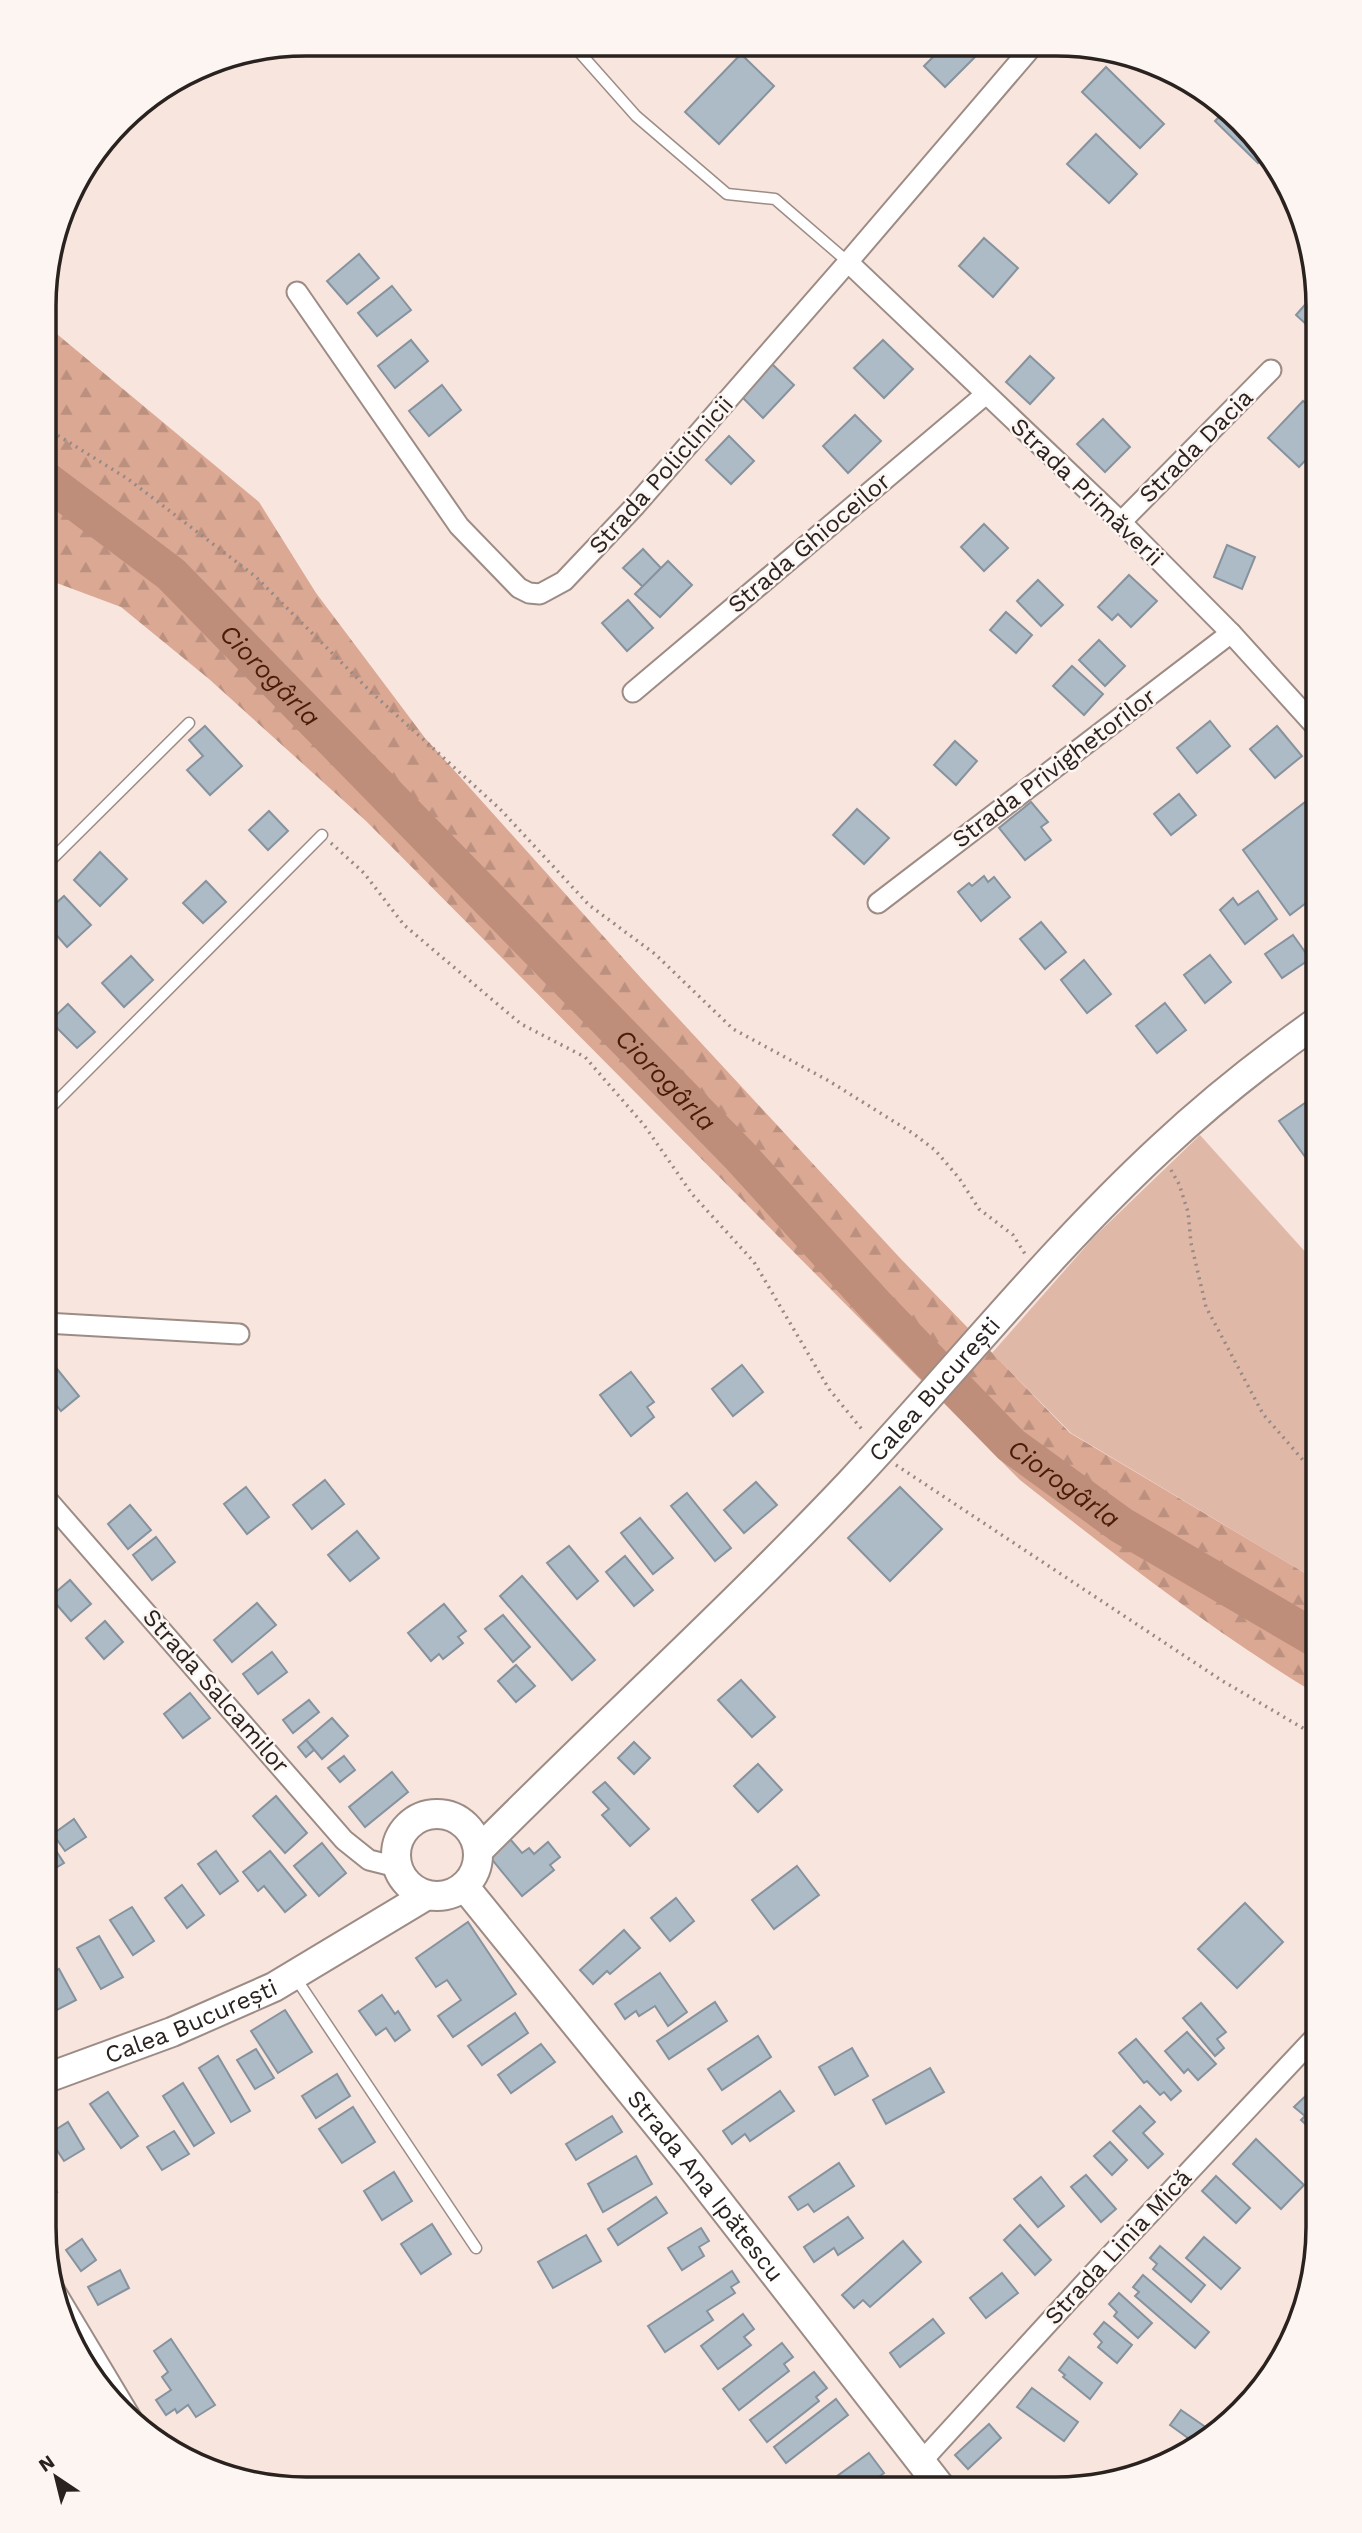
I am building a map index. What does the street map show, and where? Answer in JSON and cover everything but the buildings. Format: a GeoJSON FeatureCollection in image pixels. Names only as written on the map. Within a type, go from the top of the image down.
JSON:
{"type":"FeatureCollection","features":[{"type":"Feature","properties":{"kind":"main road","name":"Calea București"},"geometry":{"type":"LineString","coordinates":[[479,1850],[756,1580],[886,1444],[1037,1274],[1159,1150],[1205,1108],[1306,1030]]}},
{"type":"Feature","properties":{"kind":"main road","name":"Calea București"},"geometry":{"type":"LineString","coordinates":[[466,1824],[560,1769]]}},
{"type":"Feature","properties":{"kind":"main road"},"geometry":{"type":"LineString","coordinates":[[440,1813],[454,1816],[466,1824],[477,1840],[479,1850],[476,1870],[464,1886],[447,1895],[427,1895],[409,1885],[400,1872],[397,1843],[403,1831],[426,1815],[440,1813]]}},
{"type":"Feature","properties":{"kind":"main road","name":"Calea București"},"geometry":{"type":"LineString","coordinates":[[331,1953],[378,1907],[400,1872]]}},
{"type":"Feature","properties":{"kind":"main road","name":"Strada Ana Ipătescu"},"geometry":{"type":"LineString","coordinates":[[464,1886],[690,2165],[933,2477]]}},
{"type":"Feature","properties":{"kind":"main road","name":"Calea București"},"geometry":{"type":"LineString","coordinates":[[56,2075],[235,2006],[294,1976],[427,1895]]}},
{"type":"Feature","properties":{"kind":"street","name":"Strada Policlinicii"},"geometry":{"type":"LineString","coordinates":[[297,292],[459,526],[519,588],[540,594],[564,581],[635,506],[1024,56]]}},
{"type":"Feature","properties":{"kind":"street","name":"Strada Primăverii"},"geometry":{"type":"LineString","coordinates":[[848,262],[1121,522],[1231,633],[1306,716]]}},
{"type":"Feature","properties":{"kind":"street","name":"Strada Dacia"},"geometry":{"type":"LineString","coordinates":[[1121,522],[1271,370]]}},
{"type":"Feature","properties":{"kind":"street","name":"Strada Ghioceilor"},"geometry":{"type":"LineString","coordinates":[[633,692],[986,394]]}},
{"type":"Feature","properties":{"kind":"street","name":"Strada Privighetorilor"},"geometry":{"type":"LineString","coordinates":[[878,903],[1231,633]]}},
{"type":"Feature","properties":{"kind":"street"},"geometry":{"type":"LineString","coordinates":[[56,1324],[239,1334]]}},
{"type":"Feature","properties":{"kind":"street","name":"Strada Salcamilor"},"geometry":{"type":"LineString","coordinates":[[56,1510],[344,1840],[369,1860],[400,1872]]}},
{"type":"Feature","properties":{"kind":"street","name":"Strada Linia Mică"},"geometry":{"type":"LineString","coordinates":[[921,2462],[1306,2047]]}},
{"type":"Feature","properties":{"kind":"street"},"geometry":{"type":"LineString","coordinates":[[77,2328],[107,2378]]}},
{"type":"Feature","properties":{"kind":"lane"},"geometry":{"type":"LineString","coordinates":[[583,57],[636,116],[727,194],[775,199],[848,262]]}},
{"type":"Feature","properties":{"kind":"lane"},"geometry":{"type":"LineString","coordinates":[[56,855],[189,723]]}},
{"type":"Feature","properties":{"kind":"lane"},"geometry":{"type":"LineString","coordinates":[[56,1102],[323,835]]}},
{"type":"Feature","properties":{"kind":"lane"},"geometry":{"type":"LineString","coordinates":[[294,1976],[476,2248]]}},
{"type":"Feature","properties":{"kind":"path"},"geometry":{"type":"LineString","coordinates":[[56,434],[128,479],[256,577],[371,692],[500,809],[589,905],[655,954],[733,1029],[829,1082],[914,1134],[935,1150],[959,1178],[979,1209],[1013,1235],[1037,1274]]}},
{"type":"Feature","properties":{"kind":"path"},"geometry":{"type":"LineString","coordinates":[[323,835],[364,873],[404,925],[522,1024],[585,1057],[644,1125],[692,1194],[754,1262],[829,1389],[886,1444],[920,1483],[1221,1680],[1306,1730]]}},
{"type":"Feature","properties":{"kind":"path"},"geometry":{"type":"LineString","coordinates":[[1159,1150],[1179,1184],[1188,1212],[1191,1243],[1206,1307],[1263,1414],[1306,1465]]}},
{"type":"Feature","properties":{"kind":"shaded area"},"geometry":{"type":"Polygon","coordinates":[[[1200,1135],[1306,1253],[1306,1574],[1071,1433],[992,1353],[1094,1237],[1200,1135]]]}},
{"type":"Feature","properties":{"kind":"green space"},"geometry":{"type":"Polygon","coordinates":[[[56,333],[259,502],[316,593],[425,738],[641,978],[900,1258],[1070,1433],[1306,1574],[1306,1688],[1203,1619],[1020,1480],[366,821],[209,679],[121,607],[56,583],[56,333]]]}},
{"type":"Feature","properties":{"kind":"waterway","name":"Ciorogârla"},"geometry":{"type":"LineString","coordinates":[[56,488],[171,574],[740,1156],[877,1307],[1011,1445],[1121,1525],[1306,1633]]}}]}
